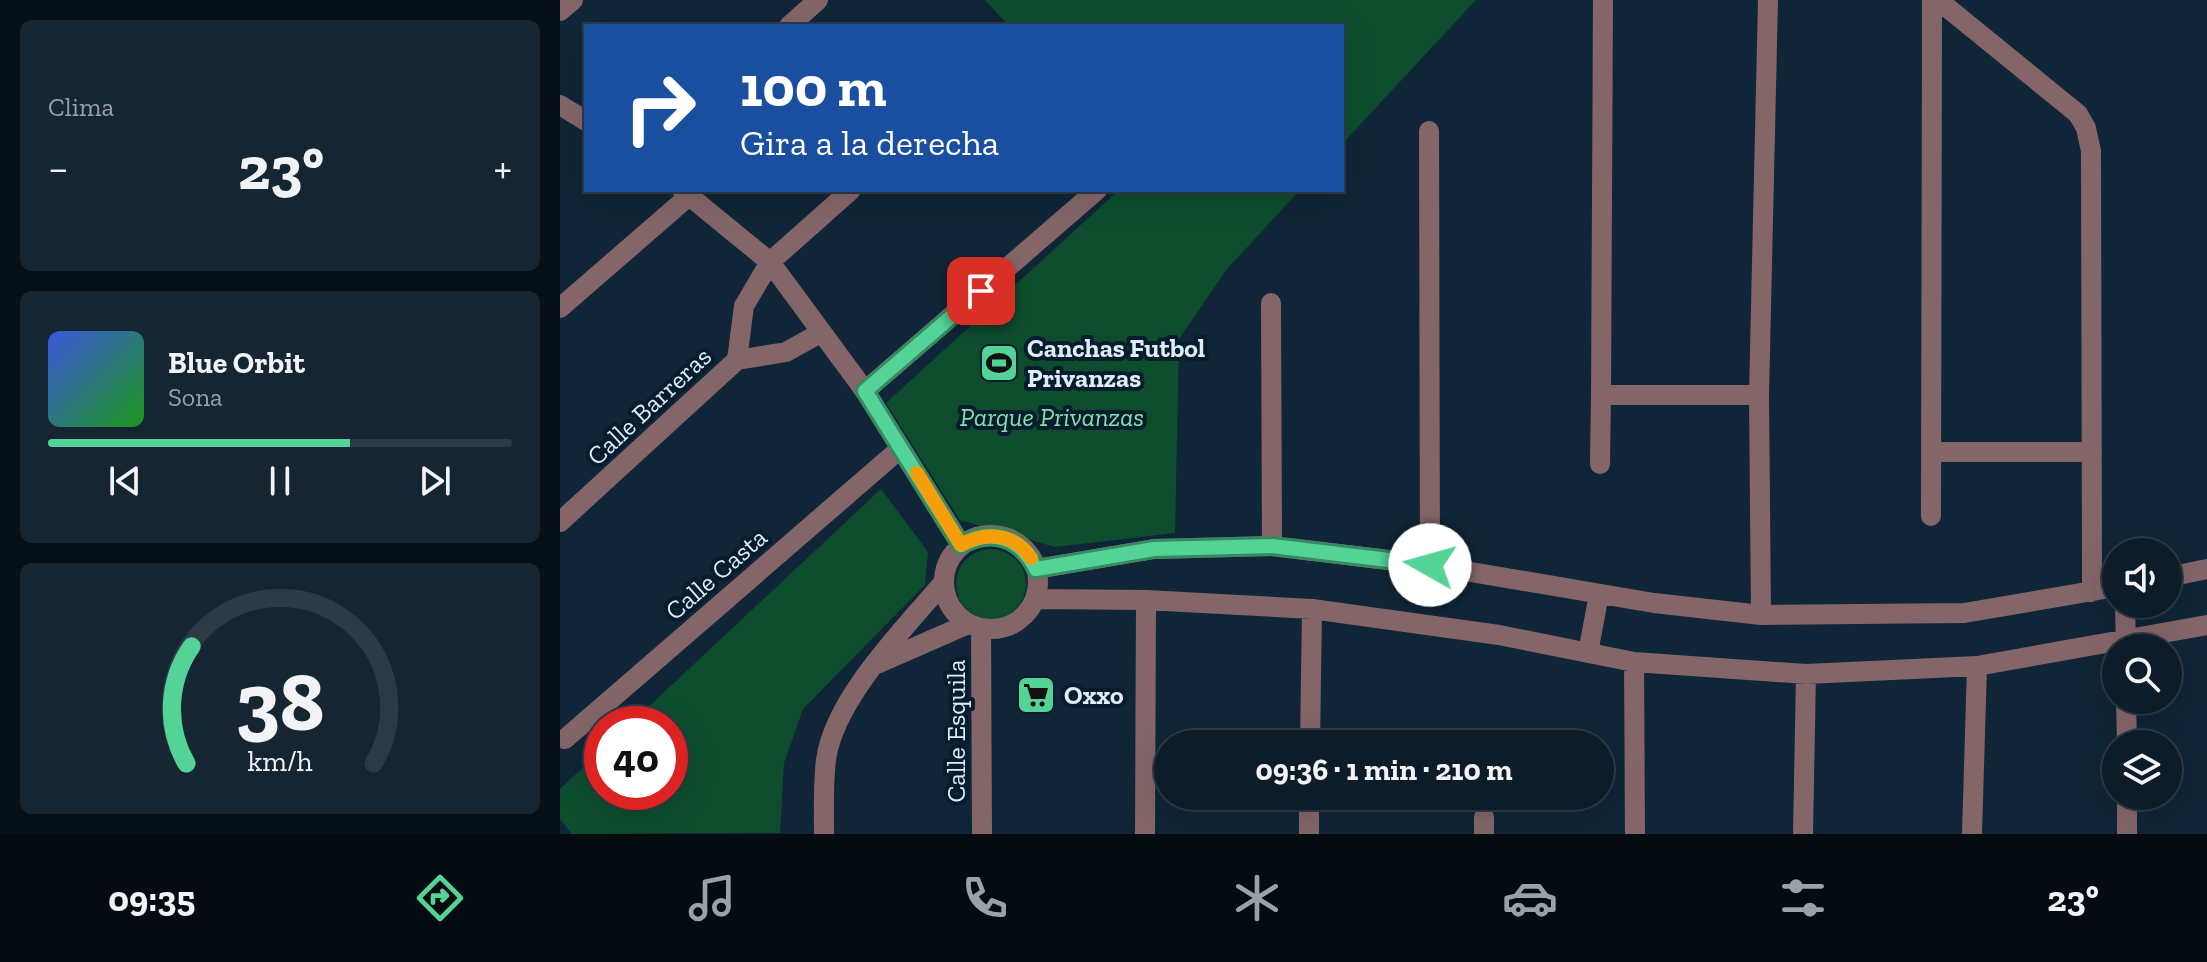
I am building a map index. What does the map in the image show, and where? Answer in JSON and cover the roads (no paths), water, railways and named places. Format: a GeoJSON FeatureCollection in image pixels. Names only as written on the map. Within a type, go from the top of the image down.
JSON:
{"type":"FeatureCollection","features":[{"type":"Feature","properties":{"kind":"street"},"geometry":{"type":"LineString","coordinates":[[560,11],[573,0]]}},
{"type":"Feature","properties":{"kind":"street"},"geometry":{"type":"LineString","coordinates":[[791,24],[818,0]]}},
{"type":"Feature","properties":{"kind":"street"},"geometry":{"type":"LineString","coordinates":[[1600,464],[1603,0]]}},
{"type":"Feature","properties":{"kind":"street"},"geometry":{"type":"LineString","coordinates":[[1761,615],[1759,395],[1768,0]]}},
{"type":"Feature","properties":{"kind":"street"},"geometry":{"type":"LineString","coordinates":[[1931,516],[1935,0]]}},
{"type":"Feature","properties":{"kind":"street"},"geometry":{"type":"LineString","coordinates":[[1935,0],[2078,114],[2086,128],[2091,151],[2092,592]]}},
{"type":"Feature","properties":{"kind":"street"},"geometry":{"type":"LineString","coordinates":[[560,105],[584,120]]}},
{"type":"Feature","properties":{"kind":"street"},"geometry":{"type":"LineString","coordinates":[[1429,131],[1430,565]]}},
{"type":"Feature","properties":{"kind":"street","name":"Calle Barreras"},"geometry":{"type":"LineString","coordinates":[[737,360],[744,306],[770,262],[849,192]]}},
{"type":"Feature","properties":{"kind":"street"},"geometry":{"type":"LineString","coordinates":[[865,391],[1095,192]]}},
{"type":"Feature","properties":{"kind":"street"},"geometry":{"type":"LineString","coordinates":[[560,308],[686,193],[770,262],[865,391],[961,545]]}},
{"type":"Feature","properties":{"kind":"street"},"geometry":{"type":"LineString","coordinates":[[1271,303],[1272,546]]}},
{"type":"Feature","properties":{"kind":"street","name":"Calle Barreras"},"geometry":{"type":"LineString","coordinates":[[560,522],[737,360],[786,352],[822,332]]}},
{"type":"Feature","properties":{"kind":"street"},"geometry":{"type":"LineString","coordinates":[[1601,395],[1759,395]]}},
{"type":"Feature","properties":{"kind":"street","name":"Calle Casta"},"geometry":{"type":"LineString","coordinates":[[565,739],[901,448]]}},
{"type":"Feature","properties":{"kind":"street"},"geometry":{"type":"LineString","coordinates":[[1931,452],[2092,452]]}},
{"type":"Feature","properties":{"kind":"street"},"geometry":{"type":"LineString","coordinates":[[990,535],[1005,537],[1018,544],[1029,555],[1036,569],[1038,584],[1035,599],[1027,612],[1018,620],[994,629],[975,626],[951,607],[943,583],[951,556],[961,545],[990,535]]}},
{"type":"Feature","properties":{"kind":"street"},"geometry":{"type":"LineString","coordinates":[[1036,569],[1154,549],[1272,546],[1430,565],[1654,603],[1761,615],[1964,613],[2102,590]]}},
{"type":"Feature","properties":{"kind":"street"},"geometry":{"type":"LineString","coordinates":[[2182,574],[2207,569]]}},
{"type":"Feature","properties":{"kind":"street"},"geometry":{"type":"LineString","coordinates":[[824,834],[826,759],[836,726],[872,667],[943,583]]}},
{"type":"Feature","properties":{"kind":"street"},"geometry":{"type":"LineString","coordinates":[[1588,653],[1599,594]]}},
{"type":"Feature","properties":{"kind":"street"},"geometry":{"type":"LineString","coordinates":[[1035,599],[1146,600],[1312,609],[1499,635],[1634,662],[1806,674],[1977,666],[2102,648]]}},
{"type":"Feature","properties":{"kind":"street"},"geometry":{"type":"LineString","coordinates":[[1145,834],[1146,600]]}},
{"type":"Feature","properties":{"kind":"street"},"geometry":{"type":"LineString","coordinates":[[1310,730],[1312,609]]}},
{"type":"Feature","properties":{"kind":"street"},"geometry":{"type":"LineString","coordinates":[[2171,634],[2207,625]]}},
{"type":"Feature","properties":{"kind":"street"},"geometry":{"type":"LineString","coordinates":[[872,667],[975,626]]}},
{"type":"Feature","properties":{"kind":"street","name":"Calle Esquila"},"geometry":{"type":"LineString","coordinates":[[975,626],[982,834]]}},
{"type":"Feature","properties":{"kind":"street"},"geometry":{"type":"LineString","coordinates":[[1634,662],[1635,834]]}},
{"type":"Feature","properties":{"kind":"street"},"geometry":{"type":"LineString","coordinates":[[1972,834],[1977,666]]}},
{"type":"Feature","properties":{"kind":"street"},"geometry":{"type":"LineString","coordinates":[[1803,834],[1806,674]]}},
{"type":"Feature","properties":{"kind":"street"},"geometry":{"type":"LineString","coordinates":[[1309,810],[1309,834]]}},
{"type":"Feature","properties":{"kind":"street"},"geometry":{"type":"LineString","coordinates":[[2127,810],[2127,834]]}},
{"type":"Feature","properties":{"kind":"place","name":"Canchas Futbol Privanzas"},"geometry":{"type":"Point","coordinates":[999,363]}},
{"type":"Feature","properties":{"kind":"place","name":"Oxxo"},"geometry":{"type":"Point","coordinates":[1036,695]}},
{"type":"Feature","properties":{"kind":"park label","name":"Parque Privanzas"},"geometry":{"type":"Point","coordinates":[1052,417]}}]}
